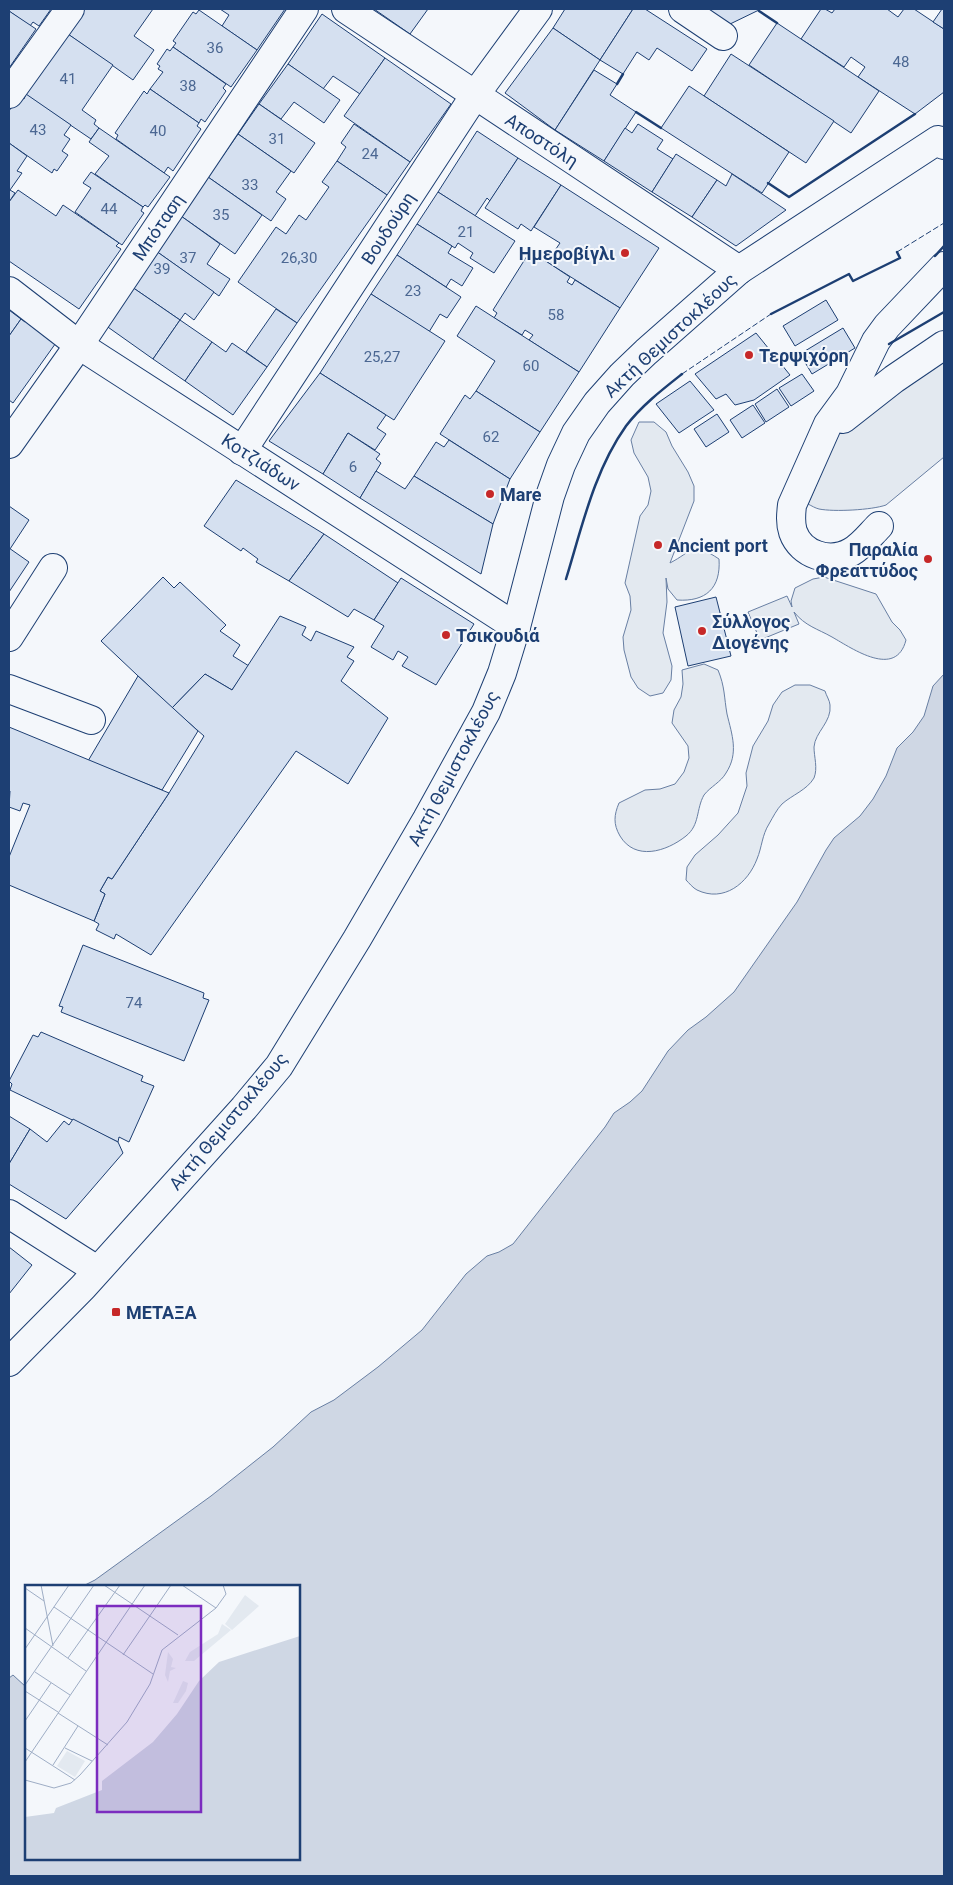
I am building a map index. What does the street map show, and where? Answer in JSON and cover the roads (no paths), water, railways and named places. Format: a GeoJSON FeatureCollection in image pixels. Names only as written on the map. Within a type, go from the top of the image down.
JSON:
{"type":"FeatureCollection","features":[{"type":"Feature","properties":{"kind":"street"},"geometry":{"type":"LineString","coordinates":[[9,94],[70,9]]}},
{"type":"Feature","properties":{"kind":"street","name":"Μπόταση"},"geometry":{"type":"LineString","coordinates":[[9,444],[80,345],[304,9]]}},
{"type":"Feature","properties":{"kind":"street","name":"Αποστόλη"},"geometry":{"type":"LineString","coordinates":[[346,9],[740,270]]}},
{"type":"Feature","properties":{"kind":"street","name":"Βουδούρη"},"geometry":{"type":"LineString","coordinates":[[242,451],[475,95],[538,9]]}},
{"type":"Feature","properties":{"kind":"street"},"geometry":{"type":"LineString","coordinates":[[683,9],[723,36]]}},
{"type":"Feature","properties":{"kind":"street","name":"Ακτή Θεμιστοκλέους"},"geometry":{"type":"LineString","coordinates":[[9,1362],[83,1287],[244,1108],[279,1066],[357,939],[486,712],[502,672],[516,627],[560,464],[576,433],[597,403],[622,375],[740,270],[942,144]]}},
{"type":"Feature","properties":{"kind":"street"},"geometry":{"type":"LineString","coordinates":[[879,526],[851,553],[838,558],[824,558],[811,553],[800,544],[793,532],[791,519],[792,505],[828,424],[850,394],[868,356],[887,326],[944,266]]}},
{"type":"Feature","properties":{"kind":"street","name":"Κοτζιάδων"},"geometry":{"type":"LineString","coordinates":[[9,291],[80,345],[516,627]]}},
{"type":"Feature","properties":{"kind":"street"},"geometry":{"type":"LineString","coordinates":[[834,415],[843,419],[894,379],[944,345]]}},
{"type":"Feature","properties":{"kind":"street"},"geometry":{"type":"LineString","coordinates":[[9,638],[53,568]]}},
{"type":"Feature","properties":{"kind":"street"},"geometry":{"type":"LineString","coordinates":[[9,689],[91,720]]}},
{"type":"Feature","properties":{"kind":"street"},"geometry":{"type":"LineString","coordinates":[[9,1214],[97,1270]]}},
{"type":"Feature","properties":{"kind":"place","name":"Ημεροβίγλι"},"geometry":{"type":"Point","coordinates":[625,253]}},
{"type":"Feature","properties":{"kind":"place","name":"Τερψιχόρη"},"geometry":{"type":"Point","coordinates":[749,355]}},
{"type":"Feature","properties":{"kind":"place","name":"Mare"},"geometry":{"type":"Point","coordinates":[490,494]}},
{"type":"Feature","properties":{"kind":"place","name":"Ancient port"},"geometry":{"type":"Point","coordinates":[658,545]}},
{"type":"Feature","properties":{"kind":"place","name":"Παραλία Φρεαττύδος"},"geometry":{"type":"Point","coordinates":[928,559]}},
{"type":"Feature","properties":{"kind":"place","name":"Σύλλογος Διογένης"},"geometry":{"type":"Point","coordinates":[702,631]}},
{"type":"Feature","properties":{"kind":"place","name":"Τσικουδιά"},"geometry":{"type":"Point","coordinates":[446,635]}},
{"type":"Feature","properties":{"kind":"place","name":"ΜΕΤΑΞΑ"},"geometry":{"type":"Point","coordinates":[116,1312]}}]}
